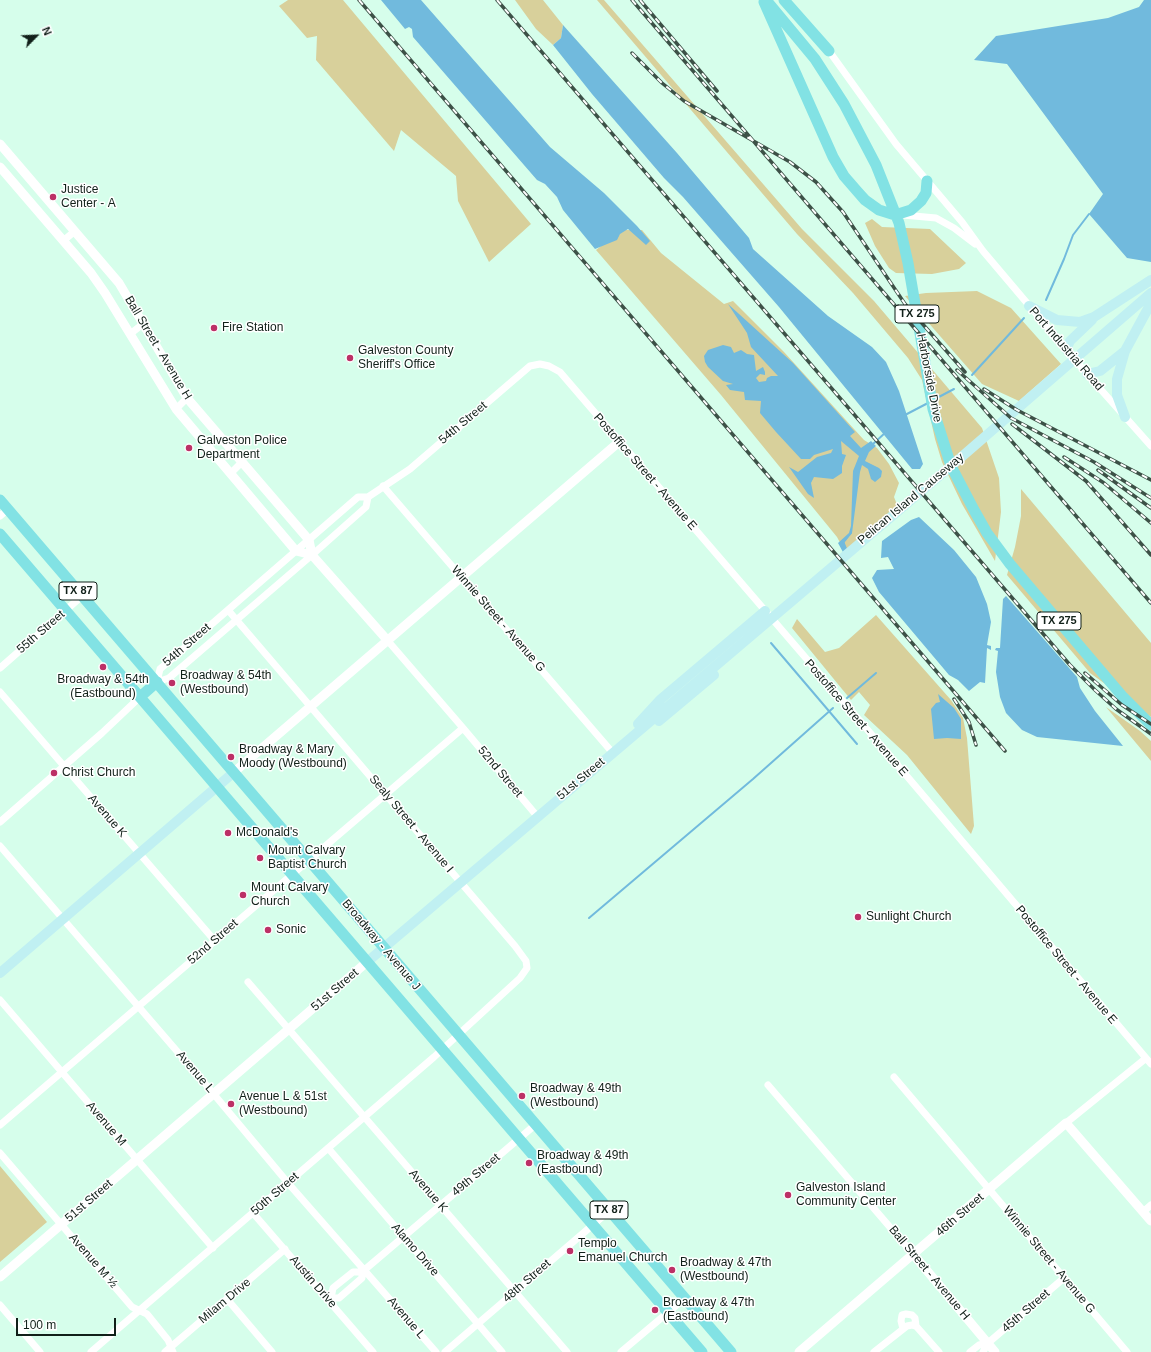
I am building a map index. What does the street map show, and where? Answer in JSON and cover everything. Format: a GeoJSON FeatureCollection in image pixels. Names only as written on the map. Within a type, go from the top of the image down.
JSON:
{"type":"FeatureCollection","features":[{"type":"Feature","properties":{"kind":"main road"},"geometry":{"type":"LineString","coordinates":[[763,0],[833,157],[844,176],[865,200],[879,210],[895,215],[911,210],[921,201],[926,193],[927,181]]}},
{"type":"Feature","properties":{"kind":"main road","name":"Harborside Drive"},"geometry":{"type":"LineString","coordinates":[[766,0],[816,59],[844,104],[876,165],[899,222],[908,263],[933,409],[951,466],[987,533],[1010,564],[1118,691],[1151,726]]}},
{"type":"Feature","properties":{"kind":"main road"},"geometry":{"type":"LineString","coordinates":[[784,0],[829,51]]}},
{"type":"Feature","properties":{"kind":"main road"},"geometry":{"type":"LineString","coordinates":[[1066,349],[1070,341],[1094,317],[1151,280]]}},
{"type":"Feature","properties":{"kind":"main road","name":"Pelican Island Causeway"},"geometry":{"type":"LineString","coordinates":[[670,703],[951,466],[1151,292]]}},
{"type":"Feature","properties":{"kind":"main road"},"geometry":{"type":"LineString","coordinates":[[1125,417],[1118,395],[1117,379],[1125,351],[1151,303]]}},
{"type":"Feature","properties":{"kind":"main road"},"geometry":{"type":"LineString","coordinates":[[1029,306],[1057,320],[1080,322],[1094,317]]}},
{"type":"Feature","properties":{"kind":"main road"},"geometry":{"type":"LineString","coordinates":[[1087,374],[1100,371],[1125,351]]}},
{"type":"Feature","properties":{"kind":"main road","name":"Broadway - Avenue J"},"geometry":{"type":"LineString","coordinates":[[0,500],[4,513],[82,596],[157,682],[458,1036],[731,1352]]}},
{"type":"Feature","properties":{"kind":"main road","name":"Broadway - Avenue J"},"geometry":{"type":"LineString","coordinates":[[0,534],[291,875],[702,1352]]}},
{"type":"Feature","properties":{"kind":"main road"},"geometry":{"type":"LineString","coordinates":[[625,742],[644,717],[661,699],[764,611]]}},
{"type":"Feature","properties":{"kind":"main road"},"geometry":{"type":"LineString","coordinates":[[625,742],[658,722],[676,708],[775,622]]}},
{"type":"Feature","properties":{"kind":"main road"},"geometry":{"type":"LineString","coordinates":[[140,697],[157,682]]}},
{"type":"Feature","properties":{"kind":"main road","name":"51st Street"},"geometry":{"type":"LineString","coordinates":[[367,962],[670,703]]}},
{"type":"Feature","properties":{"kind":"main road"},"geometry":{"type":"LineString","coordinates":[[0,973],[234,773]]}},
{"type":"Feature","properties":{"kind":"street","name":"Port Industrial Road"},"geometry":{"type":"LineString","coordinates":[[829,51],[896,144],[962,222],[983,251],[1087,374],[1151,446]]}},
{"type":"Feature","properties":{"kind":"street","name":"Ball Street - Avenue H"},"geometry":{"type":"LineString","coordinates":[[1,148],[119,283],[187,398],[309,540],[312,555]]}},
{"type":"Feature","properties":{"kind":"street","name":"Ball Street - Avenue H"},"geometry":{"type":"LineString","coordinates":[[0,167],[105,293],[176,409],[296,551]]}},
{"type":"Feature","properties":{"kind":"street","name":"Port Industrial Road"},"geometry":{"type":"LineString","coordinates":[[895,215],[936,218],[954,228],[983,251]]}},
{"type":"Feature","properties":{"kind":"street"},"geometry":{"type":"LineString","coordinates":[[63,241],[75,231]]}},
{"type":"Feature","properties":{"kind":"street"},"geometry":{"type":"LineString","coordinates":[[130,334],[143,324]]}},
{"type":"Feature","properties":{"kind":"street","name":"54th Street"},"geometry":{"type":"LineString","coordinates":[[157,682],[160,669],[358,497],[368,497],[410,469],[530,366],[540,364],[549,366],[560,372]]}},
{"type":"Feature","properties":{"kind":"street","name":"Postoffice Street - Avenue E"},"geometry":{"type":"LineString","coordinates":[[560,372],[775,622],[1145,1059],[1151,1064]]}},
{"type":"Feature","properties":{"kind":"street"},"geometry":{"type":"LineString","coordinates":[[176,409],[187,398]]}},
{"type":"Feature","properties":{"kind":"street"},"geometry":{"type":"LineString","coordinates":[[234,773],[619,442]]}},
{"type":"Feature","properties":{"kind":"street"},"geometry":{"type":"LineString","coordinates":[[231,473],[242,462]]}},
{"type":"Feature","properties":{"kind":"street","name":"Winnie Street - Avenue G"},"geometry":{"type":"LineString","coordinates":[[383,486],[612,752]]}},
{"type":"Feature","properties":{"kind":"street","name":"54th Street"},"geometry":{"type":"LineString","coordinates":[[157,682],[168,678],[235,619],[312,555],[366,507],[368,497]]}},
{"type":"Feature","properties":{"kind":"street"},"geometry":{"type":"LineString","coordinates":[[296,551],[312,555],[388,641]]}},
{"type":"Feature","properties":{"kind":"street","name":"55th Street"},"geometry":{"type":"LineString","coordinates":[[0,668],[82,596]]}},
{"type":"Feature","properties":{"kind":"street","name":"Sealy Street - Avenue I"},"geometry":{"type":"LineString","coordinates":[[228,610],[515,946],[526,961],[527,968],[520,978],[458,1036]]}},
{"type":"Feature","properties":{"kind":"street","name":"52nd Street"},"geometry":{"type":"LineString","coordinates":[[388,641],[537,816]]}},
{"type":"Feature","properties":{"kind":"street","name":"Avenue K"},"geometry":{"type":"LineString","coordinates":[[0,692],[215,941]]}},
{"type":"Feature","properties":{"kind":"street"},"geometry":{"type":"LineString","coordinates":[[0,822],[102,734],[140,697]]}},
{"type":"Feature","properties":{"kind":"street","name":"52nd Street"},"geometry":{"type":"LineString","coordinates":[[0,1125],[385,793],[463,728]]}},
{"type":"Feature","properties":{"kind":"street","name":"Avenue L"},"geometry":{"type":"LineString","coordinates":[[0,846],[214,1094],[363,1271],[436,1352]]}},
{"type":"Feature","properties":{"kind":"street","name":"51st Street"},"geometry":{"type":"LineString","coordinates":[[0,1277],[290,1030],[367,962]]}},
{"type":"Feature","properties":{"kind":"street","name":"Avenue K"},"geometry":{"type":"LineString","coordinates":[[248,982],[567,1352]]}},
{"type":"Feature","properties":{"kind":"street","name":"Avenue M"},"geometry":{"type":"LineString","coordinates":[[0,1000],[212,1248]]}},
{"type":"Feature","properties":{"kind":"street","name":"50th Street"},"geometry":{"type":"LineString","coordinates":[[91,1352],[458,1036]]}},
{"type":"Feature","properties":{"kind":"street","name":"46th Street"},"geometry":{"type":"LineString","coordinates":[[800,1352],[1120,1078],[1145,1059]]}},
{"type":"Feature","properties":{"kind":"street","name":"Winnie Street - Avenue G"},"geometry":{"type":"LineString","coordinates":[[894,1077],[1127,1352]]}},
{"type":"Feature","properties":{"kind":"street","name":"Ball Street - Avenue H"},"geometry":{"type":"LineString","coordinates":[[768,1085],[995,1352]]}},
{"type":"Feature","properties":{"kind":"street"},"geometry":{"type":"LineString","coordinates":[[1066,1124],[1151,1221]]}},
{"type":"Feature","properties":{"kind":"street","name":"49th Street"},"geometry":{"type":"LineString","coordinates":[[363,1271],[362,1278],[339,1298],[330,1299],[333,1288],[353,1272],[363,1271],[535,1125]]}},
{"type":"Feature","properties":{"kind":"street","name":"Alamo Drive"},"geometry":{"type":"LineString","coordinates":[[328,1148],[502,1352]]}},
{"type":"Feature","properties":{"kind":"street","name":"Avenue M ½"},"geometry":{"type":"LineString","coordinates":[[0,1154],[132,1307],[147,1314],[168,1340],[170,1350]]}},
{"type":"Feature","properties":{"kind":"street"},"geometry":{"type":"LineString","coordinates":[[1143,1212],[1151,1205]]}},
{"type":"Feature","properties":{"kind":"street","name":"48th Street"},"geometry":{"type":"LineString","coordinates":[[445,1352],[609,1211]]}},
{"type":"Feature","properties":{"kind":"street","name":"Austin Drive"},"geometry":{"type":"LineString","coordinates":[[253,1213],[330,1299],[372,1352]]}},
{"type":"Feature","properties":{"kind":"street","name":"Milam Drive"},"geometry":{"type":"LineString","coordinates":[[170,1350],[285,1250]]}},
{"type":"Feature","properties":{"kind":"street","name":"45th Street"},"geometry":{"type":"LineString","coordinates":[[984,1352],[988,1343],[1064,1278]]}},
{"type":"Feature","properties":{"kind":"street"},"geometry":{"type":"LineString","coordinates":[[622,1352],[685,1298]]}},
{"type":"Feature","properties":{"kind":"street"},"geometry":{"type":"LineString","coordinates":[[227,1299],[272,1352]]}},
{"type":"Feature","properties":{"kind":"street"},"geometry":{"type":"LineString","coordinates":[[0,1305],[40,1352]]}},
{"type":"Feature","properties":{"kind":"street"},"geometry":{"type":"LineString","coordinates":[[903,1329],[901,1321],[902,1315],[912,1315],[915,1318],[914,1325]]}},
{"type":"Feature","properties":{"kind":"street"},"geometry":{"type":"LineString","coordinates":[[874,1352],[903,1329],[914,1325]]}},
{"type":"Feature","properties":{"kind":"street"},"geometry":{"type":"LineString","coordinates":[[914,1325],[939,1352]]}},
{"type":"Feature","properties":{"kind":"street","name":"45th Street"},"geometry":{"type":"LineString","coordinates":[[970,1352],[979,1345],[988,1343]]}},
{"type":"Feature","properties":{"kind":"shaded area"},"geometry":{"type":"Polygon","coordinates":[[[288,0],[343,0],[531,224],[489,262],[458,201],[456,176],[401,130],[394,151],[316,60],[317,36],[307,38],[279,6],[288,0]]]}},
{"type":"Feature","properties":{"kind":"shaded area"},"geometry":{"type":"Polygon","coordinates":[[[515,0],[543,0],[563,25],[561,38],[553,45],[536,29],[515,0]]]}},
{"type":"Feature","properties":{"kind":"shaded area"},"geometry":{"type":"Polygon","coordinates":[[[597,0],[604,0],[802,229],[874,301],[982,428],[999,478],[1001,512],[995,561],[962,504],[942,462],[935,439],[922,380],[908,358],[853,293],[797,234],[597,0]]]}},
{"type":"Feature","properties":{"kind":"shaded area"},"geometry":{"type":"Polygon","coordinates":[[[872,219],[882,227],[930,229],[966,263],[959,269],[932,274],[896,273],[889,268],[875,246],[865,223],[872,219]]]}},
{"type":"Feature","properties":{"kind":"shaded area"},"geometry":{"type":"Polygon","coordinates":[[[621,230],[642,230],[661,253],[724,304],[733,301],[784,352],[864,440],[877,448],[889,464],[899,483],[894,497],[900,512],[847,556],[837,537],[721,395],[596,250],[621,230]]]}},
{"type":"Feature","properties":{"kind":"shaded area"},"geometry":{"type":"Polygon","coordinates":[[[977,291],[1011,308],[1061,364],[1019,401],[982,384],[905,296],[926,293],[977,291]]]}},
{"type":"Feature","properties":{"kind":"shaded area"},"geometry":{"type":"Polygon","coordinates":[[[1021,489],[1151,643],[1151,717],[1090,673],[1007,575],[1015,547],[1021,516],[1021,489]]]}},
{"type":"Feature","properties":{"kind":"shaded area"},"geometry":{"type":"Polygon","coordinates":[[[876,615],[951,700],[963,718],[967,738],[974,826],[971,834],[907,755],[864,715],[870,705],[859,692],[851,700],[792,628],[797,619],[825,652],[839,648],[876,615]]]}},
{"type":"Feature","properties":{"kind":"shaded area"},"geometry":{"type":"Polygon","coordinates":[[[1106,707],[1140,731],[1151,741],[1151,761],[1106,707]]]}},
{"type":"Feature","properties":{"kind":"shaded area"},"geometry":{"type":"Polygon","coordinates":[[[0,1166],[47,1222],[0,1262],[0,1166]]]}},
{"type":"Feature","properties":{"kind":"water"},"geometry":{"type":"Polygon","coordinates":[[[381,0],[421,0],[550,147],[604,193],[650,241],[646,245],[628,229],[620,234],[617,240],[595,249],[563,210],[557,197],[545,184],[537,180],[413,37],[412,29],[409,27],[405,29],[381,0]]]}},
{"type":"Feature","properties":{"kind":"water"},"geometry":{"type":"Polygon","coordinates":[[[1144,0],[1151,0],[1151,262],[1127,258],[1089,214],[1103,194],[1007,64],[974,60],[996,36],[1108,18],[1139,7],[1144,0]]]}},
{"type":"Feature","properties":{"kind":"water"},"geometry":{"type":"Polygon","coordinates":[[[563,25],[677,153],[749,238],[753,249],[828,316],[872,347],[886,362],[899,391],[923,464],[920,469],[912,469],[779,307],[683,197],[664,178],[592,94],[553,45],[561,38],[563,25]]]}},
{"type":"Feature","properties":{"kind":"water"},"geometry":{"type":"Polygon","coordinates":[[[728,304],[793,363],[855,432],[850,436],[861,448],[871,441],[876,446],[869,452],[865,461],[882,471],[881,477],[875,482],[871,479],[868,469],[862,465],[852,533],[844,541],[848,551],[844,554],[838,543],[849,533],[851,526],[853,471],[859,456],[841,441],[842,454],[846,455],[842,466],[842,473],[833,479],[814,477],[811,483],[814,498],[808,494],[789,467],[798,472],[817,457],[831,453],[833,449],[814,455],[810,459],[801,459],[760,413],[761,401],[745,400],[744,392],[730,390],[726,385],[733,384],[723,381],[708,367],[705,362],[704,356],[708,350],[723,345],[731,347],[734,353],[741,350],[747,354],[754,355],[756,371],[763,367],[765,372],[765,375],[760,374],[756,378],[759,382],[766,381],[767,378],[771,376],[778,376],[751,347],[747,333],[728,304]]]}},
{"type":"Feature","properties":{"kind":"water"},"geometry":{"type":"Polygon","coordinates":[[[919,517],[954,550],[976,577],[987,604],[991,622],[987,645],[991,646],[991,650],[987,648],[985,683],[980,682],[969,691],[958,680],[949,675],[879,592],[872,578],[877,570],[894,569],[888,557],[881,558],[882,541],[911,520],[919,517]]]}},
{"type":"Feature","properties":{"kind":"water"},"geometry":{"type":"Polygon","coordinates":[[[1006,596],[1077,677],[1080,688],[1095,711],[1123,746],[1037,737],[1022,730],[1006,713],[1000,697],[996,672],[998,651],[995,650],[996,648],[1000,648],[1003,599],[1006,596]]]}},
{"type":"Feature","properties":{"kind":"water"},"geometry":{"type":"Polygon","coordinates":[[[938,694],[954,708],[961,719],[961,739],[934,739],[931,709],[936,703],[940,702],[938,694]]]}},
{"type":"Feature","properties":{"kind":"waterway"},"geometry":{"type":"LineString","coordinates":[[1046,300],[1073,235],[1089,214]]}},
{"type":"Feature","properties":{"kind":"waterway"},"geometry":{"type":"LineString","coordinates":[[972,375],[1024,318]]}},
{"type":"Feature","properties":{"kind":"waterway"},"geometry":{"type":"LineString","coordinates":[[935,399],[954,389]]}},
{"type":"Feature","properties":{"kind":"waterway"},"geometry":{"type":"LineString","coordinates":[[905,415],[928,403]]}},
{"type":"Feature","properties":{"kind":"waterway"},"geometry":{"type":"LineString","coordinates":[[873,444],[886,432]]}},
{"type":"Feature","properties":{"kind":"waterway"},"geometry":{"type":"LineString","coordinates":[[843,543],[851,533]]}},
{"type":"Feature","properties":{"kind":"waterway"},"geometry":{"type":"LineString","coordinates":[[771,643],[857,744]]}},
{"type":"Feature","properties":{"kind":"waterway"},"geometry":{"type":"LineString","coordinates":[[847,698],[876,673]]}},
{"type":"Feature","properties":{"kind":"waterway"},"geometry":{"type":"LineString","coordinates":[[589,918],[753,779],[833,708]]}},
{"type":"Feature","properties":{"kind":"railway"},"geometry":{"type":"LineString","coordinates":[[359,0],[1005,751]]}},
{"type":"Feature","properties":{"kind":"railway"},"geometry":{"type":"LineString","coordinates":[[497,0],[1070,665],[1116,709],[1151,734]]}},
{"type":"Feature","properties":{"kind":"railway"},"geometry":{"type":"LineString","coordinates":[[632,0],[1151,603]]}},
{"type":"Feature","properties":{"kind":"railway"},"geometry":{"type":"LineString","coordinates":[[640,0],[717,91]]}},
{"type":"Feature","properties":{"kind":"railway"},"geometry":{"type":"LineString","coordinates":[[632,53],[662,83],[684,101],[790,162],[816,182],[843,212],[905,304],[965,372]]}},
{"type":"Feature","properties":{"kind":"railway"},"geometry":{"type":"LineString","coordinates":[[957,370],[1011,418],[1094,462],[1151,498]]}},
{"type":"Feature","properties":{"kind":"railway"},"geometry":{"type":"LineString","coordinates":[[984,389],[1017,410],[1151,480]]}},
{"type":"Feature","properties":{"kind":"railway"},"geometry":{"type":"LineString","coordinates":[[1012,424],[1086,481],[1151,555]]}},
{"type":"Feature","properties":{"kind":"railway"},"geometry":{"type":"LineString","coordinates":[[1064,457],[1104,483],[1151,523]]}},
{"type":"Feature","properties":{"kind":"railway"},"geometry":{"type":"LineString","coordinates":[[1098,470],[1151,508]]}},
{"type":"Feature","properties":{"kind":"railway"},"geometry":{"type":"LineString","coordinates":[[1085,673],[1122,705],[1151,724]]}},
{"type":"Feature","properties":{"kind":"railway"},"geometry":{"type":"LineString","coordinates":[[954,699],[969,722],[976,745]]}},
{"type":"Feature","properties":{"kind":"place","name":"Justice Center - A"},"geometry":{"type":"Point","coordinates":[53,197]}},
{"type":"Feature","properties":{"kind":"place","name":"Fire Station"},"geometry":{"type":"Point","coordinates":[214,328]}},
{"type":"Feature","properties":{"kind":"place","name":"Galveston County Sheriff's Office"},"geometry":{"type":"Point","coordinates":[350,358]}},
{"type":"Feature","properties":{"kind":"place","name":"Galveston Police Department"},"geometry":{"type":"Point","coordinates":[189,448]}},
{"type":"Feature","properties":{"kind":"place","name":"Broadway & 54th (Eastbound)"},"geometry":{"type":"Point","coordinates":[103,667]}},
{"type":"Feature","properties":{"kind":"place","name":"Broadway & 54th (Westbound)"},"geometry":{"type":"Point","coordinates":[172,683]}},
{"type":"Feature","properties":{"kind":"place","name":"Broadway & Mary Moody (Westbound)"},"geometry":{"type":"Point","coordinates":[231,757]}},
{"type":"Feature","properties":{"kind":"place","name":"Christ Church"},"geometry":{"type":"Point","coordinates":[54,773]}},
{"type":"Feature","properties":{"kind":"place","name":"McDonald's"},"geometry":{"type":"Point","coordinates":[228,833]}},
{"type":"Feature","properties":{"kind":"place","name":"Mount Calvary Baptist Church"},"geometry":{"type":"Point","coordinates":[260,858]}},
{"type":"Feature","properties":{"kind":"place","name":"Mount Calvary Church"},"geometry":{"type":"Point","coordinates":[243,895]}},
{"type":"Feature","properties":{"kind":"place","name":"Sunlight Church"},"geometry":{"type":"Point","coordinates":[858,917]}},
{"type":"Feature","properties":{"kind":"place","name":"Sonic"},"geometry":{"type":"Point","coordinates":[268,930]}},
{"type":"Feature","properties":{"kind":"place","name":"Broadway & 49th (Westbound)"},"geometry":{"type":"Point","coordinates":[522,1096]}},
{"type":"Feature","properties":{"kind":"place","name":"Avenue L & 51st (Westbound)"},"geometry":{"type":"Point","coordinates":[231,1104]}},
{"type":"Feature","properties":{"kind":"place","name":"Broadway & 49th (Eastbound)"},"geometry":{"type":"Point","coordinates":[529,1163]}},
{"type":"Feature","properties":{"kind":"place","name":"Galveston Island Community Center"},"geometry":{"type":"Point","coordinates":[788,1195]}},
{"type":"Feature","properties":{"kind":"place","name":"Templo Emanuel Church"},"geometry":{"type":"Point","coordinates":[570,1251]}},
{"type":"Feature","properties":{"kind":"place","name":"Broadway & 47th (Westbound)"},"geometry":{"type":"Point","coordinates":[672,1270]}},
{"type":"Feature","properties":{"kind":"place","name":"Broadway & 47th (Eastbound)"},"geometry":{"type":"Point","coordinates":[655,1310]}}]}
